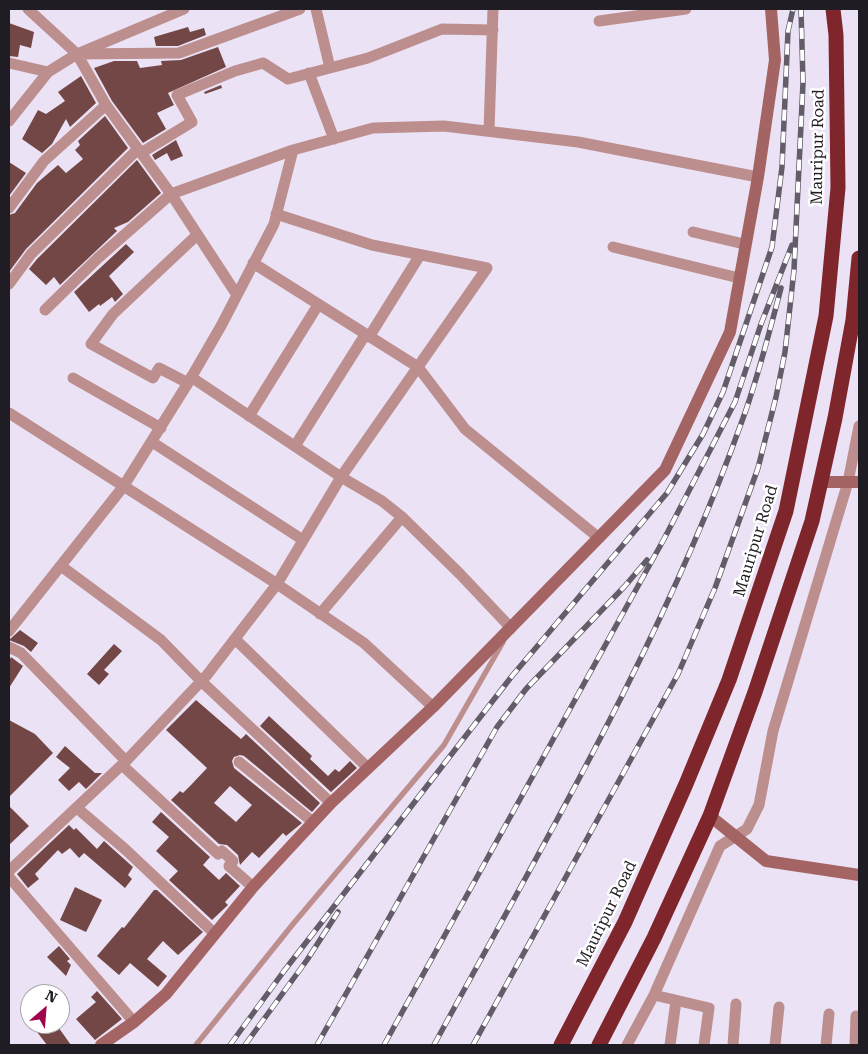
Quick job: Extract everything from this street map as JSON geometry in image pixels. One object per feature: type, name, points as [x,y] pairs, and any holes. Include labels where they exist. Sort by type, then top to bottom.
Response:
[{"type":"highway","name":"Mauripur Road","points":[[560,1045],[625,922],[686,784],[729,680],[786,511],[806,419],[828,296],[838,188],[836,35],[833,9]]},
{"type":"highway","points":[[599,1045],[654,938],[710,816],[812,521],[836,418],[853,320],[859,258]]},
{"type":"street","points":[[28,9],[77,54],[106,105],[171,194],[237,296]]},
{"type":"street","points":[[77,54],[179,53],[300,9]]},
{"type":"street","points":[[316,9],[330,68]]},
{"type":"street","points":[[489,131],[493,9]]},
{"type":"street","points":[[599,21],[686,9]]},
{"type":"street","points":[[101,1045],[134,1022],[166,994],[253,886],[331,803],[433,707],[665,470],[730,332],[744,244],[758,177],[775,60],[772,9]]},
{"type":"street","points":[[9,120],[48,72],[77,54],[180,10]]},
{"type":"street","points":[[9,284],[31,254],[140,151],[192,122],[177,95],[235,71],[263,63],[288,79],[368,58],[442,29],[493,30]]},
{"type":"street","points":[[9,63],[48,72]]},
{"type":"street","points":[[309,74],[334,139]]},
{"type":"street","points":[[9,208],[44,161],[106,105]]},
{"type":"street","points":[[45,310],[98,258],[171,194],[293,150],[373,128],[444,126],[578,142],[758,177]]},
{"type":"street","points":[[9,631],[123,487],[190,380],[237,296],[276,214],[293,150]]},
{"type":"street","points":[[9,871],[124,763],[201,681],[277,584],[341,477],[487,268],[372,245],[276,214]]},
{"type":"street","points":[[693,232],[744,244]]},
{"type":"street","points":[[197,234],[113,314],[92,344],[153,378],[159,368],[190,380],[249,416],[341,477],[382,501],[402,517],[460,574],[510,628]]},
{"type":"street","points":[[613,247],[739,278]]},
{"type":"street","points":[[295,446],[420,255]]},
{"type":"street","points":[[253,263],[418,367],[465,429],[600,538]]},
{"type":"street","points":[[249,416],[318,305]]},
{"type":"street","points":[[73,378],[160,428]]},
{"type":"street","points":[[9,413],[277,584],[364,643],[433,707]]},
{"type":"street","points":[[626,1045],[654,995],[720,846],[747,829],[759,805],[773,731],[854,482],[859,426]]},
{"type":"street","points":[[152,442],[303,540]]},
{"type":"street","points":[[821,482],[854,482]]},
{"type":"street","points":[[320,614],[402,517]]},
{"type":"street","points":[[61,566],[162,640],[201,681],[331,803]]},
{"type":"street","points":[[234,639],[368,768]]},
{"type":"street","points":[[9,647],[21,653],[124,763],[218,854],[222,851],[233,862],[229,866],[253,886]]},
{"type":"street","points":[[239,762],[313,822]]},
{"type":"street","points":[[77,808],[126,850],[214,933]]},
{"type":"street","points":[[710,816],[766,861],[859,875]]},
{"type":"street","points":[[9,878],[134,1022]]},
{"type":"street","points":[[654,995],[709,1008],[704,1045]]},
{"type":"street","points":[[670,1045],[676,1000]]},
{"type":"street","points":[[732,1045],[736,1004]]},
{"type":"street","points":[[775,1045],[779,1007]]},
{"type":"street","points":[[826,1045],[829,1014]]},
{"type":"street","points":[[854,1045],[856,1016]]},
{"type":"lane","points":[[196,1045],[294,924],[444,745],[510,628]]},
{"type":"building","points":[[9,23],[34,32],[31,48],[20,45],[18,57],[9,56]]},
{"type":"building","points":[[188,27],[190,32],[204,28],[206,35],[178,46],[156,46],[154,37]]},
{"type":"building","points":[[218,47],[226,67],[168,93],[174,105],[157,113],[166,129],[143,143],[112,101],[94,68],[114,61],[137,61],[140,68],[162,65],[161,61],[181,60]]},
{"type":"building","points":[[81,76],[96,103],[70,127],[66,119],[52,144],[42,153],[22,139],[38,110],[46,114],[65,101],[58,92]]},
{"type":"building","points":[[221,85],[222,88],[205,94],[204,92]]},
{"type":"building","points":[[105,116],[128,148],[26,249],[9,272],[9,215],[15,213],[37,183],[58,165],[66,173],[83,159],[75,150],[80,145],[78,141]]},
{"type":"building","points":[[176,140],[183,156],[171,161],[167,153],[155,160],[152,155]]},
{"type":"building","points":[[137,160],[161,193],[128,222],[114,228],[117,231],[60,285],[54,277],[46,285],[29,269]]},
{"type":"building","points":[[9,162],[26,173],[9,196]]},
{"type":"building","points":[[126,244],[134,252],[109,276],[123,294],[115,302],[112,297],[89,312],[74,292]]},
{"type":"building","points":[[20,630],[38,643],[31,652],[24,646],[9,640]]},
{"type":"building","points":[[114,644],[122,651],[104,670],[109,674],[99,685],[87,674]]},
{"type":"building","points":[[11,657],[23,666],[9,688],[9,661]]},
{"type":"building","points":[[196,700],[241,739],[246,734],[320,803],[312,812],[244,756],[234,757],[232,761],[234,768],[302,823],[286,836],[283,833],[259,858],[252,852],[240,865],[238,855],[227,845],[219,844],[171,800],[180,791],[183,793],[207,768],[166,730]],"holes":[[[230,786],[252,805],[236,822],[214,803]]]},
{"type":"building","points":[[269,716],[312,756],[310,759],[328,776],[335,769],[339,772],[350,761],[357,768],[331,792],[260,726]]},
{"type":"building","points":[[9,720],[35,734],[53,753],[9,797]]},
{"type":"building","points":[[65,746],[95,773],[102,773],[86,789],[79,782],[69,791],[58,780],[70,768],[56,757]]},
{"type":"building","points":[[9,806],[29,826],[9,845]]},
{"type":"building","points":[[161,812],[210,857],[203,865],[219,880],[226,873],[240,886],[225,902],[228,905],[212,920],[169,880],[178,871],[156,851],[169,837],[152,822]]},
{"type":"building","points":[[69,825],[74,830],[76,828],[97,849],[104,841],[133,867],[128,875],[132,879],[125,888],[84,853],[79,858],[70,848],[62,854],[58,850],[35,874],[39,879],[28,888],[17,874]]},
{"type":"building","points":[[75,887],[102,900],[86,932],[60,920]]},
{"type":"building","points":[[154,890],[157,890],[203,932],[178,955],[163,941],[147,959],[167,976],[158,987],[130,963],[119,975],[97,956],[122,927],[124,928]]},
{"type":"building","points":[[59,946],[70,959],[67,961],[71,965],[66,976],[47,957]]},
{"type":"building","points":[[97,991],[122,1019],[95,1040],[76,1019],[96,1002],[91,997]]},
{"type":"building","points":[[39,1034],[63,1034],[71,1045],[47,1045]]},
{"type":"railway","points":[[230,1045],[284,971],[512,676],[667,493],[703,434],[723,392],[772,247],[782,167],[788,31],[793,9]]},
{"type":"railway","points":[[473,1045],[678,674],[715,588],[758,468],[785,352],[794,270],[803,83],[801,9]]},
{"type":"railway","points":[[384,1045],[664,539],[735,402],[761,324],[792,245]]},
{"type":"railway","points":[[434,1045],[600,739],[676,582],[711,502],[748,405],[781,288]]},
{"type":"railway","points":[[317,1045],[497,727],[526,689],[625,586],[647,560]]},
{"type":"railway","points":[[245,1045],[307,960],[338,912]]}]
